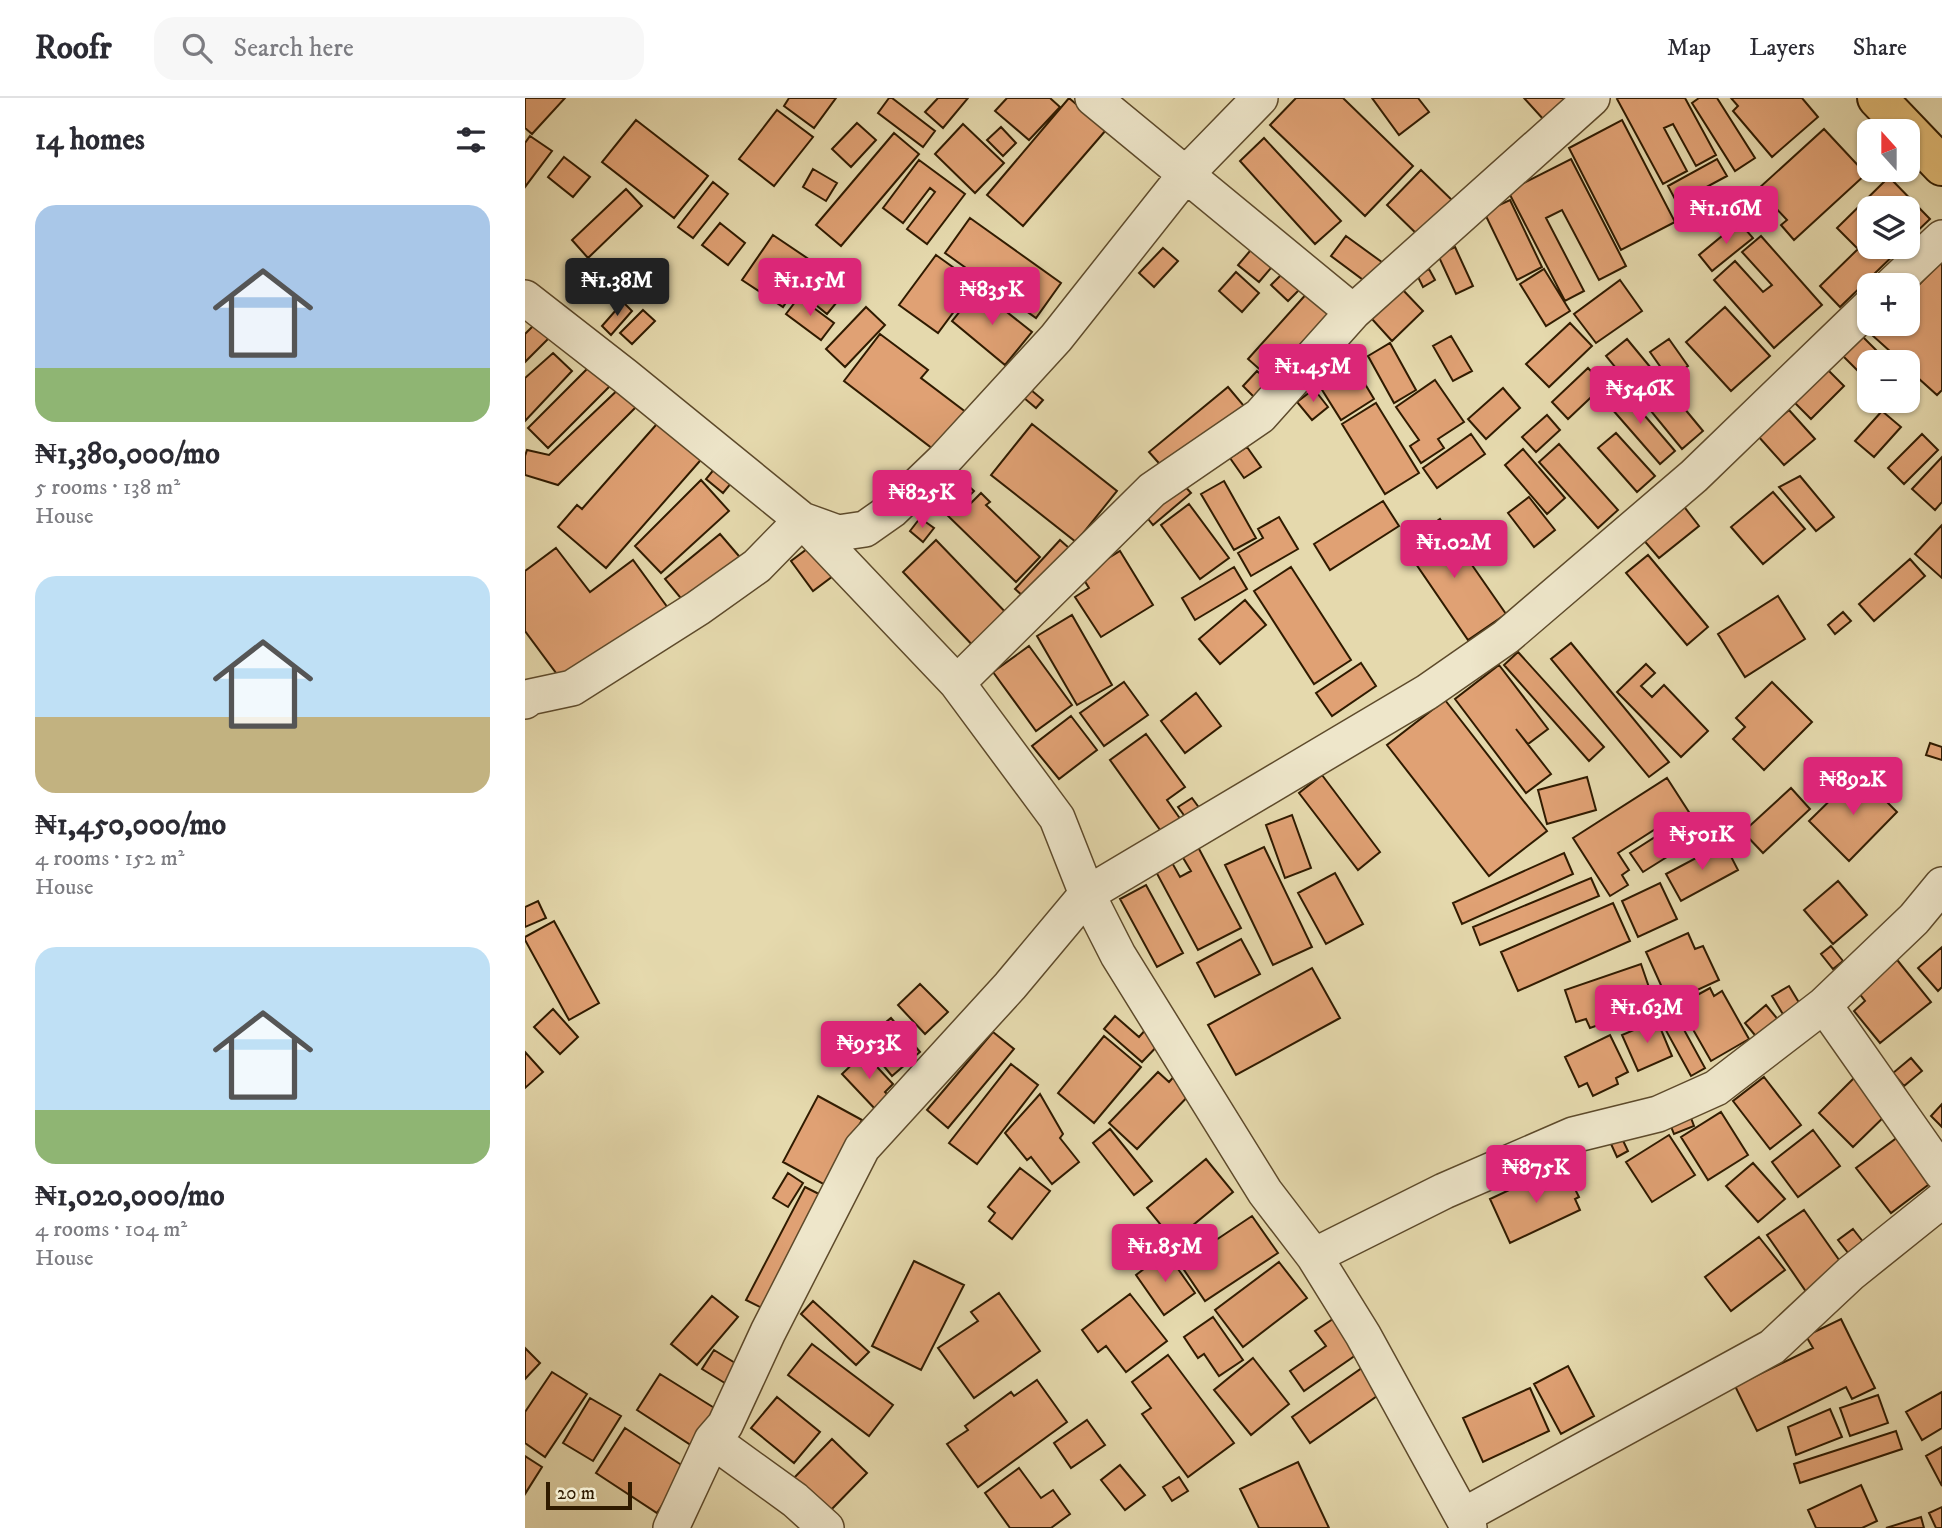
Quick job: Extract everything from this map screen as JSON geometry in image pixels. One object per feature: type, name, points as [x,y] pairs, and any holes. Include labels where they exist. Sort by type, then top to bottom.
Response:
[{"type":"main road","points":[[1877,98],[1940,161]]},
{"type":"street","points":[[1093,98],[1353,312]]},
{"type":"street","points":[[802,520],[838,533],[865,529],[892,510],[944,460],[1056,338],[1186,174],[1260,98]]},
{"type":"street","points":[[957,683],[1152,490],[1259,416],[1353,312],[1592,98]]},
{"type":"street","points":[[1905,273],[1942,238]]},
{"type":"street","points":[[525,298],[802,520],[957,683],[1057,818],[1087,894],[1118,955],[1265,1192],[1314,1256],[1363,1335],[1466,1522],[1772,1347],[1851,1273],[1942,1200]]},
{"type":"street","points":[[671,1528],[712,1440],[725,1425],[768,1332],[862,1148],[1010,986],[1087,894],[1427,692],[1506,637],[1694,476],[1857,319]]},
{"type":"street","points":[[527,696],[572,688],[698,608],[757,566],[802,520]]},
{"type":"street","points":[[1314,1256],[1444,1191],[1573,1135],[1658,1114],[1716,1088],[1824,1005],[1914,919],[1942,886]]},
{"type":"street","points":[[1824,1005],[1942,1173]]},
{"type":"street","points":[[712,1440],[795,1500],[826,1528]]},
{"type":"building","points":[[525,98],[565,98],[532,134],[525,128]]},
{"type":"building","points":[[789,98],[836,98],[814,128],[784,106]]},
{"type":"building","points":[[889,98],[935,131],[923,147],[878,113]]},
{"type":"building","points":[[938,98],[968,98],[943,128],[925,112]]},
{"type":"building","points":[[1007,98],[1050,98],[1060,107],[1029,140],[995,111]]},
{"type":"building","points":[[1069,98],[1106,130],[1023,226],[987,195]]},
{"type":"building","points":[[1296,98],[1343,98],[1413,166],[1365,216],[1270,125]]},
{"type":"building","points":[[1372,98],[1418,98],[1429,112],[1399,135]]},
{"type":"building","points":[[1524,98],[1568,98],[1544,120]]},
{"type":"building","points":[[1685,98],[1716,155],[1696,166],[1673,124],[1664,128],[1687,171],[1663,184],[1617,99]]},
{"type":"building","points":[[1699,98],[1717,98],[1755,158],[1735,171],[1692,103]]},
{"type":"building","points":[[1731,98],[1802,98],[1818,117],[1772,157],[1733,111],[1738,106]]},
{"type":"building","points":[[777,110],[813,137],[774,186],[739,159]]},
{"type":"building","points":[[636,120],[708,176],[674,218],[602,162]]},
{"type":"building","points":[[1622,120],[1675,222],[1621,250],[1569,148]]},
{"type":"building","points":[[857,123],[876,140],[851,167],[832,149]]},
{"type":"building","points":[[963,124],[1004,163],[975,193],[935,154]]},
{"type":"building","points":[[1001,127],[1016,143],[1003,156],[987,140]]},
{"type":"building","points":[[1824,129],[1857,164],[1857,182],[1794,240],[1781,225],[1787,220],[1758,189]]},
{"type":"building","points":[[894,133],[919,154],[841,246],[816,225]]},
{"type":"building","points":[[530,136],[552,151],[525,187],[525,143]]},
{"type":"building","points":[[1264,138],[1341,221],[1315,244],[1240,161]]},
{"type":"building","points":[[564,157],[590,177],[573,197],[548,177]]},
{"type":"building","points":[[1571,159],[1626,266],[1599,280],[1562,210],[1546,218],[1584,291],[1565,301],[1508,191]]},
{"type":"building","points":[[1717,159],[1727,176],[1677,203],[1668,186]]},
{"type":"building","points":[[919,160],[965,194],[927,244],[907,229],[935,192],[930,188],[903,223],[883,208]]},
{"type":"building","points":[[813,169],[837,183],[826,201],[803,187]]},
{"type":"building","points":[[1421,170],[1456,204],[1422,239],[1387,205]]},
{"type":"building","points":[[713,182],[728,194],[693,238],[678,227]]},
{"type":"building","points":[[1884,182],[1894,182],[1908,196],[1870,196]]},
{"type":"building","points":[[626,189],[642,206],[588,258],[572,240]]},
{"type":"building","points":[[1510,200],[1542,267],[1517,280],[1484,212]]},
{"type":"building","points":[[1857,208],[1857,248],[1837,228]]},
{"type":"building","points":[[1920,209],[1930,219],[1920,229]]},
{"type":"building","points":[[970,218],[1061,283],[1036,318],[945,253]]},
{"type":"building","points":[[1739,222],[1753,238],[1712,271],[1699,255]]},
{"type":"building","points":[[720,223],[745,243],[728,265],[702,245]]},
{"type":"building","points":[[773,235],[813,262],[783,307],[742,280]]},
{"type":"building","points":[[1346,236],[1390,268],[1374,288],[1331,256]]},
{"type":"building","points":[[1761,236],[1822,305],[1774,348],[1714,280],[1735,261],[1763,292],[1772,285],[1742,252]]},
{"type":"building","points":[[1256,244],[1277,261],[1259,282],[1238,265]]},
{"type":"building","points":[[1455,247],[1473,286],[1456,294],[1438,255]]},
{"type":"building","points":[[1163,248],[1178,261],[1154,287],[1139,273]]},
{"type":"building","points":[[1857,250],[1857,259],[1890,259],[1875,273],[1857,273],[1857,291],[1840,307],[1820,286]]},
{"type":"building","points":[[936,255],[975,283],[938,333],[899,305]]},
{"type":"building","points":[[1942,261],[1942,390],[1937,395],[1920,380],[1920,350],[1889,350],[1873,336],[1920,336],[1920,284]]},
{"type":"building","points":[[819,267],[847,290],[827,314],[799,291]]},
{"type":"building","points":[[1429,269],[1435,280],[1423,287],[1417,275]]},
{"type":"building","points":[[1544,269],[1570,311],[1546,326],[1520,284]]},
{"type":"building","points":[[1286,270],[1303,286],[1288,301],[1271,285]]},
{"type":"building","points":[[1236,272],[1259,293],[1242,312],[1219,291]]},
{"type":"building","points":[[1620,280],[1642,311],[1596,343],[1574,314]]},
{"type":"building","points":[[978,289],[1032,332],[1005,365],[952,321]]},
{"type":"building","points":[[1402,289],[1423,311],[1392,341],[1372,319]]},
{"type":"building","points":[[1309,291],[1334,313],[1274,382],[1248,359]]},
{"type":"building","points":[[799,297],[834,323],[821,340],[786,314]]},
{"type":"building","points":[[623,302],[632,311],[611,335],[602,326]]},
{"type":"building","points":[[866,307],[885,325],[845,367],[826,349]]},
{"type":"building","points":[[1725,307],[1770,356],[1731,391],[1686,342]]},
{"type":"building","points":[[643,310],[655,321],[632,344],[620,333]]},
{"type":"building","points":[[1570,323],[1592,346],[1549,387],[1526,364]]},
{"type":"building","points":[[535,324],[549,338],[525,362],[525,334]]},
{"type":"building","points":[[880,334],[928,370],[921,378],[967,413],[937,452],[844,381]]},
{"type":"building","points":[[1451,336],[1472,371],[1453,381],[1433,346]]},
{"type":"building","points":[[1860,336],[1876,350],[1857,350],[1857,370],[1842,355]]},
{"type":"building","points":[[1627,339],[1703,431],[1682,449],[1606,356]]},
{"type":"building","points":[[1669,339],[1688,366],[1669,379],[1650,352]]},
{"type":"building","points":[[1390,343],[1416,390],[1394,403],[1368,356]]},
{"type":"building","points":[[553,353],[572,371],[525,421],[525,378]]},
{"type":"building","points":[[596,360],[616,380],[548,448],[528,428]]},
{"type":"building","points":[[1353,364],[1374,399],[1341,420],[1319,385]]},
{"type":"building","points":[[1825,367],[1844,386],[1811,419],[1792,400]]},
{"type":"building","points":[[1588,368],[1604,385],[1568,419],[1552,402]]},
{"type":"building","points":[[1257,371],[1273,385],[1258,401],[1243,386]]},
{"type":"building","points":[[1435,380],[1464,422],[1438,439],[1444,448],[1421,463],[1410,446],[1419,440],[1396,407]]},
{"type":"building","points":[[624,384],[642,401],[558,485],[525,475],[527,450],[549,455]]},
{"type":"building","points":[[1228,387],[1244,406],[1165,470],[1149,452]]},
{"type":"building","points":[[1503,388],[1520,408],[1486,439],[1468,419]]},
{"type":"building","points":[[1621,388],[1675,451],[1660,464],[1605,401]]},
{"type":"building","points":[[1314,389],[1328,407],[1312,420],[1297,402]]},
{"type":"building","points":[[1031,390],[1043,400],[1036,408],[1024,398]]},
{"type":"building","points":[[1376,403],[1419,473],[1385,494],[1342,424]]},
{"type":"building","points":[[1789,410],[1815,439],[1784,465],[1758,436]]},
{"type":"building","points":[[1880,413],[1884,413],[1901,427],[1874,457],[1855,441]]},
{"type":"building","points":[[1547,415],[1560,430],[1536,452],[1522,437]]},
{"type":"building","points":[[663,417],[706,454],[606,568],[558,527],[577,505],[582,509]]},
{"type":"building","points":[[1032,424],[1117,491],[1076,542],[991,475]]},
{"type":"building","points":[[1616,433],[1655,476],[1637,492],[1598,448]]},
{"type":"building","points":[[1471,434],[1485,454],[1437,488],[1423,468]]},
{"type":"building","points":[[1922,434],[1938,450],[1904,484],[1888,468]]},
{"type":"building","points":[[1559,444],[1618,510],[1598,528],[1539,462]]},
{"type":"building","points":[[1247,447],[1261,467],[1244,478],[1230,458]]},
{"type":"building","points":[[1523,449],[1565,498],[1547,514],[1505,465]]},
{"type":"building","points":[[1942,457],[1942,502],[1935,510],[1912,489]]},
{"type":"building","points":[[720,462],[737,476],[723,493],[706,479]]},
{"type":"building","points":[[1800,476],[1834,517],[1816,531],[1779,487]]},
{"type":"building","points":[[701,480],[729,511],[661,573],[635,546]]},
{"type":"building","points":[[962,480],[974,491],[967,498],[956,486]]},
{"type":"building","points":[[1224,481],[1256,538],[1234,550],[1201,494]]},
{"type":"building","points":[[1182,483],[1191,493],[1153,525],[1145,515]]},
{"type":"building","points":[[1773,492],[1805,529],[1763,564],[1731,527]]},
{"type":"building","points":[[981,493],[990,502],[986,505],[1040,557],[1016,582],[944,512],[956,499],[966,508]]},
{"type":"building","points":[[1529,497],[1555,530],[1534,547],[1508,513]]},
{"type":"building","points":[[1383,501],[1399,526],[1330,570],[1314,544]]},
{"type":"building","points":[[1189,504],[1229,558],[1200,579],[1161,525]]},
{"type":"building","points":[[1682,504],[1699,526],[1659,558],[1641,537]]},
{"type":"building","points":[[1279,517],[1298,549],[1251,576],[1238,553],[1263,538],[1258,529]]},
{"type":"building","points":[[920,518],[934,528],[923,542],[910,531]]},
{"type":"building","points":[[1440,519],[1506,614],[1468,640],[1403,545]]},
{"type":"building","points":[[1942,525],[1942,578],[1915,554]]},
{"type":"building","points":[[720,534],[744,562],[689,608],[665,579]]},
{"type":"building","points":[[936,540],[1012,619],[978,651],[903,572]]},
{"type":"building","points":[[1060,540],[1078,556],[1033,605],[1015,589]]},
{"type":"building","points":[[815,543],[837,573],[813,591],[791,561]]},
{"type":"building","points":[[556,548],[590,592],[633,560],[668,608],[565,685],[525,631],[525,571]]},
{"type":"building","points":[[1120,551],[1153,605],[1101,637],[1075,597],[1089,588],[1081,575]]},
{"type":"building","points":[[1648,555],[1708,627],[1687,645],[1626,573]]},
{"type":"building","points":[[1910,559],[1925,576],[1874,621],[1859,604]]},
{"type":"building","points":[[1234,567],[1247,589],[1195,620],[1182,598]]},
{"type":"building","points":[[1291,567],[1351,660],[1314,684],[1254,591]]},
{"type":"building","points":[[1778,596],[1805,639],[1745,677],[1718,634]]},
{"type":"building","points":[[1245,600],[1266,625],[1220,664],[1199,639]]},
{"type":"building","points":[[1843,612],[1851,621],[1835,634],[1828,625]]},
{"type":"building","points":[[1072,615],[1112,685],[1077,705],[1037,636]]},
{"type":"building","points":[[1571,643],[1669,762],[1649,777],[1551,659]]},
{"type":"building","points":[[1029,646],[1072,705],[1036,731],[993,672]]},
{"type":"building","points":[[1518,652],[1604,747],[1589,761],[1504,665]]},
{"type":"building","points":[[1361,663],[1376,686],[1332,716],[1316,693]]},
{"type":"building","points":[[1646,664],[1655,673],[1641,686],[1652,697],[1664,685],[1708,731],[1681,757],[1617,692]]},
{"type":"building","points":[[1499,665],[1548,729],[1528,744],[1516,729],[1551,774],[1526,793],[1455,699]]},
{"type":"building","points":[[1124,682],[1148,715],[1104,746],[1080,713]]},
{"type":"building","points":[[1772,682],[1812,722],[1764,770],[1733,739],[1745,727],[1736,718]]},
{"type":"building","points":[[1196,693],[1221,726],[1185,753],[1161,721]]},
{"type":"building","points":[[1445,700],[1547,831],[1489,876],[1387,745]]},
{"type":"building","points":[[1071,716],[1097,750],[1059,779],[1032,746]]},
{"type":"building","points":[[1146,734],[1185,787],[1167,800],[1181,820],[1163,834],[1110,760]]},
{"type":"building","points":[[1930,743],[1942,747],[1942,760],[1926,755]]},
{"type":"building","points":[[1858,773],[1897,812],[1849,861],[1809,821]]},
{"type":"building","points":[[1322,775],[1380,852],[1358,870],[1299,793]]},
{"type":"building","points":[[1587,777],[1596,810],[1547,824],[1538,790]]},
{"type":"building","points":[[1667,778],[1694,820],[1685,825],[1679,814],[1618,853],[1629,870],[1622,875],[1628,885],[1610,896],[1573,838]]},
{"type":"building","points":[[1791,788],[1810,809],[1763,853],[1743,832]]},
{"type":"building","points":[[1192,798],[1200,809],[1186,818],[1178,807]]},
{"type":"building","points":[[1292,815],[1311,868],[1285,878],[1266,825]]},
{"type":"building","points":[[1677,823],[1683,833],[1695,825],[1702,835],[1643,872],[1630,853]]},
{"type":"building","points":[[1724,843],[1738,870],[1681,901],[1666,874]]},
{"type":"building","points":[[1198,847],[1241,928],[1198,950],[1154,868],[1170,859],[1180,877],[1191,871],[1182,856]]},
{"type":"building","points":[[1264,847],[1312,947],[1273,965],[1225,865]]},
{"type":"building","points":[[1564,853],[1573,874],[1462,924],[1453,903]]},
{"type":"building","points":[[1335,873],[1363,924],[1326,944],[1298,893]]},
{"type":"building","points":[[1591,878],[1599,896],[1480,945],[1473,927]]},
{"type":"building","points":[[1838,881],[1867,915],[1833,944],[1804,910]]},
{"type":"building","points":[[1660,883],[1677,919],[1638,937],[1622,901]]},
{"type":"building","points":[[1146,885],[1183,953],[1157,967],[1120,899]]},
{"type":"building","points":[[538,901],[546,918],[525,927],[525,907]]},
{"type":"building","points":[[1613,903],[1630,941],[1518,991],[1501,952]]},
{"type":"building","points":[[554,921],[599,1003],[569,1020],[525,940],[525,937]]},
{"type":"building","points":[[1688,933],[1695,949],[1703,946],[1719,980],[1669,1003],[1646,952]]},
{"type":"building","points":[[1241,939],[1260,974],[1215,997],[1197,963]]},
{"type":"building","points":[[1831,946],[1843,961],[1833,969],[1821,954]]},
{"type":"building","points":[[1942,947],[1942,987],[1938,991],[1918,968]]},
{"type":"building","points":[[1894,956],[1931,1002],[1880,1043],[1854,1011],[1865,1001],[1855,988]]},
{"type":"building","points":[[1641,964],[1655,1005],[1590,1028],[1586,1019],[1576,1022],[1565,990]]},
{"type":"building","points":[[1312,968],[1340,1018],[1236,1075],[1208,1025]]},
{"type":"building","points":[[920,984],[948,1012],[925,1034],[898,1005]]},
{"type":"building","points":[[1789,986],[1801,1006],[1784,1016],[1772,996]]},
{"type":"building","points":[[1710,988],[1714,996],[1722,991],[1749,1039],[1711,1061],[1679,1005]]},
{"type":"building","points":[[1766,1005],[1780,1022],[1759,1040],[1745,1023]]},
{"type":"building","points":[[553,1009],[578,1037],[560,1054],[534,1027]]},
{"type":"building","points":[[1115,1016],[1139,1037],[1148,1027],[1163,1040],[1142,1062],[1104,1029]]},
{"type":"building","points":[[1677,1017],[1705,1068],[1691,1076],[1663,1025]]},
{"type":"building","points":[[891,1018],[920,1052],[892,1076],[863,1041]]},
{"type":"building","points":[[1657,1020],[1672,1056],[1638,1071],[1622,1035]]},
{"type":"building","points":[[993,1032],[1014,1049],[948,1128],[927,1110]]},
{"type":"building","points":[[1610,1035],[1628,1072],[1616,1078],[1618,1084],[1593,1096],[1587,1083],[1579,1087],[1565,1057]]},
{"type":"building","points":[[1104,1036],[1141,1067],[1094,1123],[1058,1093]]},
{"type":"building","points":[[525,1052],[543,1072],[525,1088]]},
{"type":"building","points":[[864,1053],[893,1084],[885,1092],[891,1098],[877,1111],[842,1074]]},
{"type":"building","points":[[1911,1058],[1922,1071],[1904,1086],[1893,1073]]},
{"type":"building","points":[[1011,1064],[1038,1085],[977,1164],[949,1143]]},
{"type":"building","points":[[1179,1071],[1197,1087],[1137,1149],[1109,1123],[1158,1072],[1169,1082]]},
{"type":"building","points":[[1856,1076],[1890,1111],[1853,1147],[1819,1113]]},
{"type":"building","points":[[1764,1077],[1801,1125],[1770,1149],[1733,1101]]},
{"type":"building","points":[[1040,1094],[1063,1134],[1060,1138],[1079,1162],[1052,1184],[1031,1157],[1027,1160],[1005,1133]]},
{"type":"building","points":[[818,1096],[862,1120],[827,1186],[783,1162]]},
{"type":"building","points":[[1942,1104],[1942,1127],[1931,1116]]},
{"type":"building","points":[[1688,1110],[1694,1126],[1674,1134],[1668,1119]]},
{"type":"building","points":[[1721,1112],[1748,1155],[1708,1180],[1681,1137]]},
{"type":"building","points":[[1617,1128],[1628,1151],[1617,1157],[1606,1133]]},
{"type":"building","points":[[1110,1129],[1152,1181],[1134,1195],[1093,1143]]},
{"type":"building","points":[[1813,1130],[1840,1166],[1798,1197],[1772,1162]]},
{"type":"building","points":[[1669,1135],[1695,1175],[1652,1202],[1626,1162]]},
{"type":"building","points":[[1898,1137],[1932,1182],[1891,1213],[1856,1168]]},
{"type":"building","points":[[1206,1159],[1233,1192],[1158,1254],[1145,1238],[1161,1225],[1147,1208]]},
{"type":"building","points":[[1753,1163],[1785,1199],[1758,1222],[1726,1186]]},
{"type":"building","points":[[1020,1168],[1050,1191],[1012,1239],[989,1221],[995,1213],[988,1207]]},
{"type":"building","points":[[1554,1169],[1558,1177],[1567,1173],[1579,1197],[1575,1199],[1580,1210],[1510,1243],[1490,1199]]},
{"type":"building","points":[[788,1173],[803,1183],[788,1207],[773,1198]]},
{"type":"building","points":[[805,1187],[825,1197],[766,1310],[746,1300]]},
{"type":"building","points":[[1804,1210],[1844,1267],[1807,1293],[1767,1235]]},
{"type":"building","points":[[1252,1216],[1278,1253],[1205,1301],[1180,1264]]},
{"type":"building","points":[[1853,1229],[1864,1243],[1849,1254],[1838,1240]]},
{"type":"building","points":[[1759,1237],[1785,1270],[1731,1311],[1705,1277]]},
{"type":"building","points":[[1166,1252],[1195,1293],[1164,1315],[1136,1275]]},
{"type":"building","points":[[914,1261],[964,1285],[921,1370],[872,1346]]},
{"type":"building","points":[[1279,1262],[1307,1298],[1243,1347],[1215,1310]]},
{"type":"building","points":[[999,1293],[1040,1351],[974,1398],[938,1348],[978,1321],[971,1312]]},
{"type":"building","points":[[1130,1294],[1167,1341],[1126,1372],[1106,1346],[1098,1352],[1082,1330]]},
{"type":"building","points":[[712,1296],[738,1317],[697,1365],[671,1344]]},
{"type":"building","points":[[813,1301],[869,1352],[856,1365],[801,1314]]},
{"type":"building","points":[[1342,1313],[1366,1348],[1304,1391],[1290,1371],[1326,1346],[1315,1331]]},
{"type":"building","points":[[1213,1317],[1243,1360],[1219,1376],[1204,1354],[1198,1358],[1184,1337]]},
{"type":"building","points":[[1841,1319],[1875,1388],[1852,1399],[1846,1387],[1757,1431],[1735,1386],[1813,1348],[1806,1336]]},
{"type":"building","points":[[812,1344],[893,1405],[869,1436],[788,1375]]},
{"type":"building","points":[[525,1348],[540,1363],[525,1379]]},
{"type":"building","points":[[714,1350],[740,1366],[728,1385],[702,1369]]},
{"type":"building","points":[[1168,1355],[1234,1443],[1188,1477],[1142,1414],[1151,1408],[1132,1382]]},
{"type":"building","points":[[1253,1358],[1289,1404],[1251,1435],[1214,1390]]},
{"type":"building","points":[[1369,1363],[1387,1389],[1310,1443],[1292,1417]]},
{"type":"building","points":[[1568,1366],[1594,1416],[1561,1434],[1534,1384]]},
{"type":"building","points":[[552,1372],[587,1394],[545,1457],[525,1443],[525,1412]]},
{"type":"building","points":[[660,1374],[724,1414],[700,1451],[637,1410]]},
{"type":"building","points":[[1037,1380],[1067,1422],[978,1487],[947,1444],[968,1430],[965,1426],[1011,1392],[1014,1396]]},
{"type":"building","points":[[1530,1388],[1549,1431],[1483,1462],[1463,1418]]},
{"type":"building","points":[[1942,1392],[1942,1428],[1922,1440],[1906,1412]]},
{"type":"building","points":[[1878,1395],[1888,1423],[1850,1436],[1840,1408]]},
{"type":"building","points":[[777,1397],[820,1432],[794,1463],[751,1428]]},
{"type":"building","points":[[590,1398],[621,1416],[593,1461],[563,1443]]},
{"type":"building","points":[[1830,1409],[1842,1437],[1796,1455],[1788,1427]]},
{"type":"building","points":[[1087,1420],[1105,1445],[1071,1468],[1054,1443]]},
{"type":"building","points":[[625,1428],[686,1468],[657,1513],[596,1473]]},
{"type":"building","points":[[1896,1431],[1902,1449],[1800,1483],[1794,1464]]},
{"type":"building","points":[[832,1439],[867,1473],[826,1515],[791,1481]]},
{"type":"building","points":[[1942,1447],[1942,1486],[1926,1456]]},
{"type":"building","points":[[525,1456],[542,1467],[525,1494]]},
{"type":"building","points":[[1298,1462],[1329,1528],[1259,1528],[1240,1489]]},
{"type":"building","points":[[1120,1465],[1145,1495],[1125,1510],[1101,1480]]},
{"type":"building","points":[[1019,1468],[1041,1498],[1053,1490],[1070,1514],[1051,1528],[1010,1528],[985,1493]]},
{"type":"building","points":[[1179,1477],[1188,1491],[1172,1501],[1163,1487]]},
{"type":"building","points":[[1861,1485],[1877,1521],[1862,1528],[1816,1528],[1808,1510]]},
{"type":"building","points":[[1942,1507],[1942,1528],[1936,1528],[1929,1513]]},
{"type":"building","points":[[1921,1517],[1924,1528],[1886,1528]]}]
